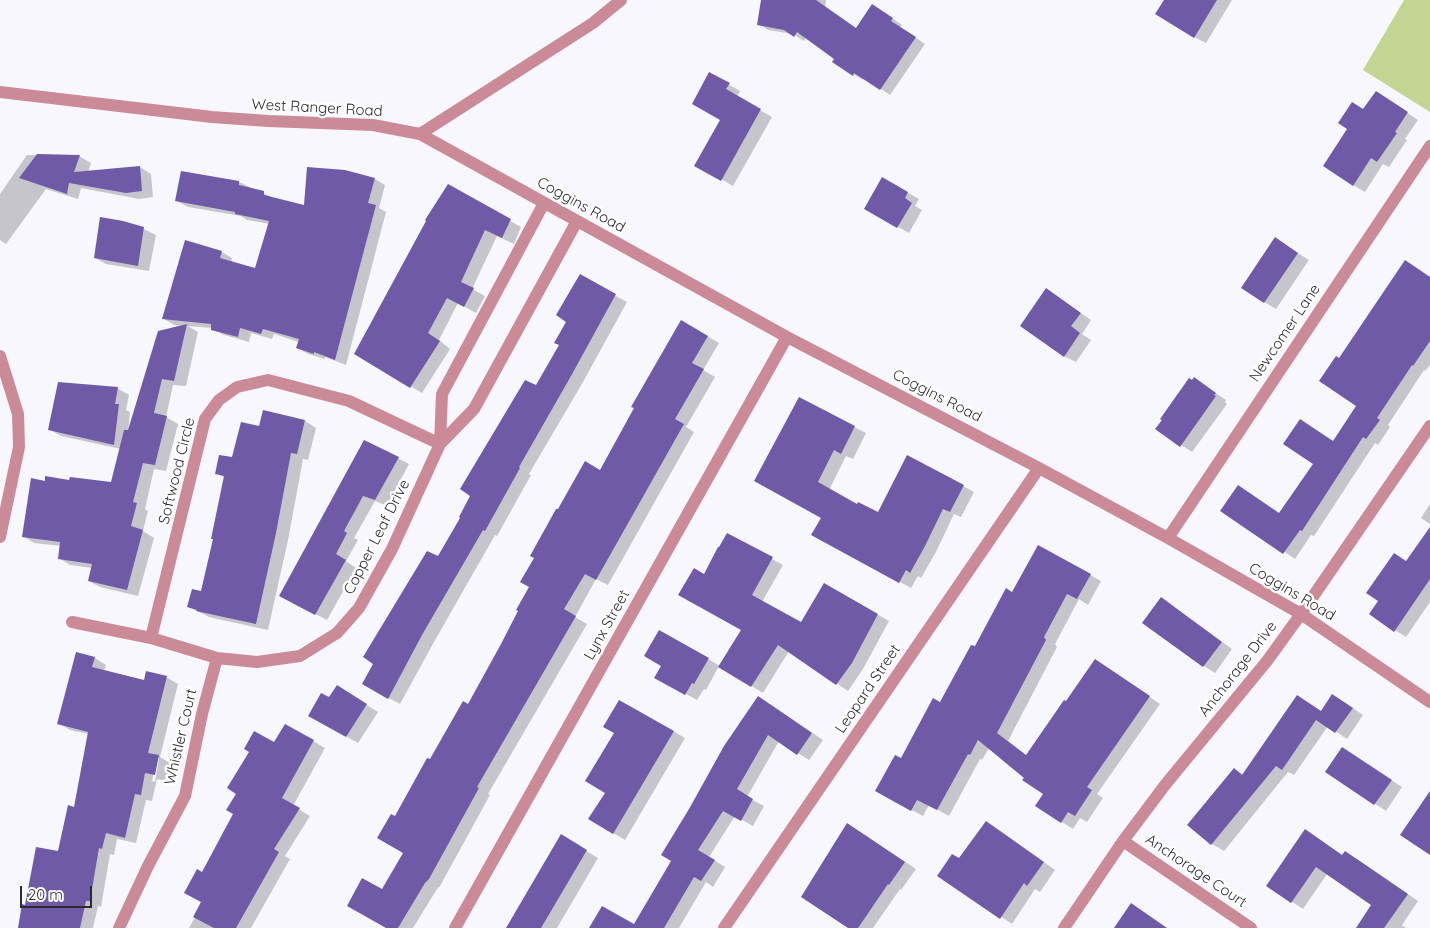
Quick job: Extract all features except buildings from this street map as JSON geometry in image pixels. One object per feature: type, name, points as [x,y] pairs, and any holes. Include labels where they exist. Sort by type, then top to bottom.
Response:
[{"type":"street","points":[[420,134],[593,22],[621,0]]},
{"type":"street","name":"West Ranger Road","points":[[0,92],[212,118],[373,124],[420,134]]},
{"type":"street","name":"Coggins Road","points":[[420,134],[787,337],[1039,468],[1168,538],[1301,614],[1430,702]]},
{"type":"street","name":"Newcomer Lane","points":[[1168,538],[1430,146]]},
{"type":"street","name":"Copper Leaf Drive","points":[[440,444],[442,394],[544,203]]},
{"type":"street","name":"Copper Leaf Drive","points":[[72,622],[151,638],[217,658],[257,662],[300,656],[337,633],[359,608],[392,549],[440,444],[474,409],[577,221]]},
{"type":"street","name":"Lynx Street","points":[[455,928],[787,337]]},
{"type":"street","points":[[0,356],[18,414],[18,447],[6,478],[0,537]]},
{"type":"street","name":"Softwood Circle","points":[[151,638],[205,419],[219,400],[237,387],[268,380],[340,399],[402,425],[440,444]]},
{"type":"street","name":"Anchorage Drive","points":[[1064,928],[1123,841],[1165,785],[1267,661],[1430,426]]},
{"type":"street","name":"Leopard Street","points":[[724,928],[1039,468]]},
{"type":"street","name":"Whistler Court","points":[[119,928],[148,866],[185,796],[202,714],[217,658]]},
{"type":"street","name":"Anchorage Court","points":[[1123,841],[1251,928]]},
{"type":"green space","points":[[1404,0],[1430,0],[1430,112],[1363,70]]}]
